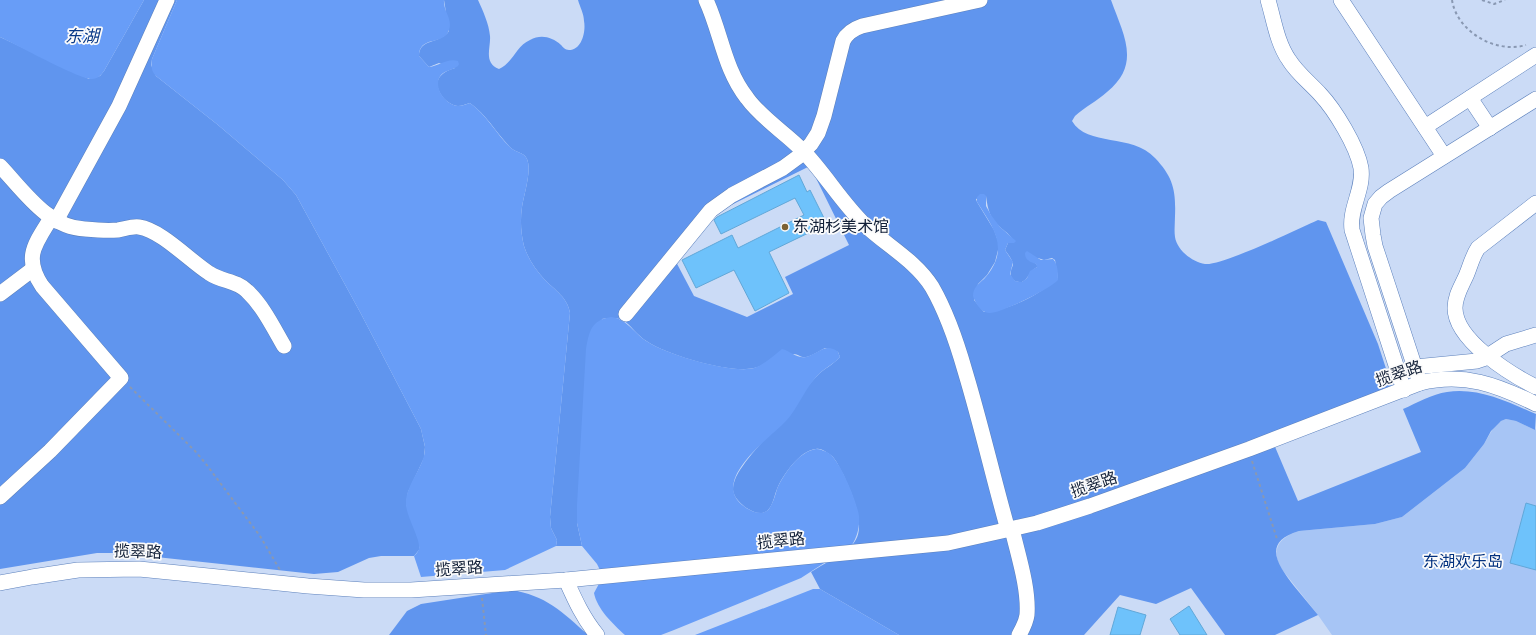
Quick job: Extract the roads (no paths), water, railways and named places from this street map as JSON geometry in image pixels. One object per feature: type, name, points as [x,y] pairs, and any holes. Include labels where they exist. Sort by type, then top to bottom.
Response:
[{"type":"street","points":[[0,497],[50,451],[121,378],[42,286],[35,276],[32,260],[35,244],[53,219],[119,106],[167,0]]},
{"type":"street","points":[[706,0],[714,18],[721,47],[731,72],[741,90],[754,107],[804,152],[865,226],[919,270],[932,287],[955,337],[975,404],[996,490],[1010,529],[1022,575],[1027,608],[1025,624],[1019,635]]},
{"type":"street","points":[[626,314],[711,210],[732,195],[783,168],[804,152],[811,144],[818,132],[824,116],[843,41],[850,32],[862,26],[980,0]]},
{"type":"street","points":[[1268,0],[1280,42],[1286,56],[1294,67],[1335,112],[1357,155],[1361,177],[1360,192],[1351,215],[1352,230],[1404,390]]},
{"type":"street","points":[[1342,0],[1444,156]]},
{"type":"street","points":[[1425,127],[1470,98],[1533,49]]},
{"type":"street","points":[[1470,98],[1490,128]]},
{"type":"street","points":[[1420,383],[1375,246],[1371,218],[1375,204],[1381,197],[1444,156],[1536,100]]},
{"type":"street","points":[[0,166],[53,219],[71,227],[83,229],[118,230],[139,227],[154,233],[210,274],[218,278],[237,283],[244,287],[265,314],[284,346]]},
{"type":"street","points":[[1536,203],[1478,248],[1456,297],[1455,312],[1461,328],[1471,341],[1488,356],[1536,387]]},
{"type":"street","points":[[0,294],[33,269]]},
{"type":"street","points":[[1415,367],[1476,361],[1488,356],[1506,344],[1536,335]]},
{"type":"street","name":"揽翠路","points":[[0,583],[32,576],[78,570],[139,569],[364,590],[411,590],[583,579],[948,543],[1010,529],[1090,506],[1248,449],[1420,383],[1447,379],[1468,380],[1499,387],[1536,404]]},
{"type":"street","points":[[566,580],[578,609],[597,635]]},
{"type":"water","name":"东湖","points":[[0,0],[144,0],[104,71],[98,78],[92,79],[75,74],[0,37]]},
{"type":"water","points":[[177,0],[444,0],[450,22],[449,30],[442,38],[423,45],[419,56],[429,67],[447,61],[458,61],[458,66],[441,75],[438,84],[441,94],[453,105],[460,106],[470,103],[481,113],[511,148],[526,157],[529,170],[521,217],[524,246],[535,268],[564,299],[569,308],[570,313],[550,517],[551,528],[557,540],[556,546],[505,570],[421,577],[414,556],[419,550],[419,545],[406,505],[409,490],[424,454],[425,447],[421,429],[360,312],[296,195],[283,180],[153,72],[152,59]]},
{"type":"water","points":[[980,194],[984,194],[986,196],[986,206],[1000,227],[1016,241],[1014,243],[1008,243],[1005,250],[1013,262],[1010,274],[1015,281],[1022,282],[1027,278],[1030,271],[1037,267],[1036,264],[1027,259],[1025,253],[1027,251],[1041,260],[1053,259],[1056,263],[1058,272],[1058,280],[1046,289],[1014,305],[990,313],[984,312],[977,305],[973,296],[976,286],[992,269],[998,249],[994,231],[977,202],[977,197]]},
{"type":"water","points":[[611,317],[622,321],[643,339],[657,347],[685,358],[716,366],[744,369],[758,367],[782,349],[797,356],[803,357],[810,356],[826,348],[834,349],[838,352],[840,357],[817,376],[786,421],[758,447],[739,470],[734,481],[734,493],[740,503],[746,508],[758,513],[766,512],[772,504],[783,477],[792,464],[810,451],[819,449],[825,451],[830,454],[839,466],[848,483],[858,510],[859,528],[852,545],[801,578],[661,635],[625,635],[620,631],[598,605],[594,593],[601,580],[601,572],[597,564],[582,546],[577,523],[586,349],[588,337],[595,324]]},
{"type":"water","points":[[813,589],[820,589],[899,635],[695,635]]},
{"type":"place","name":"东湖杉美术馆","points":[[785,227]]},
{"type":"park label","name":"东湖欢乐岛","points":[[1463,562]]}]
